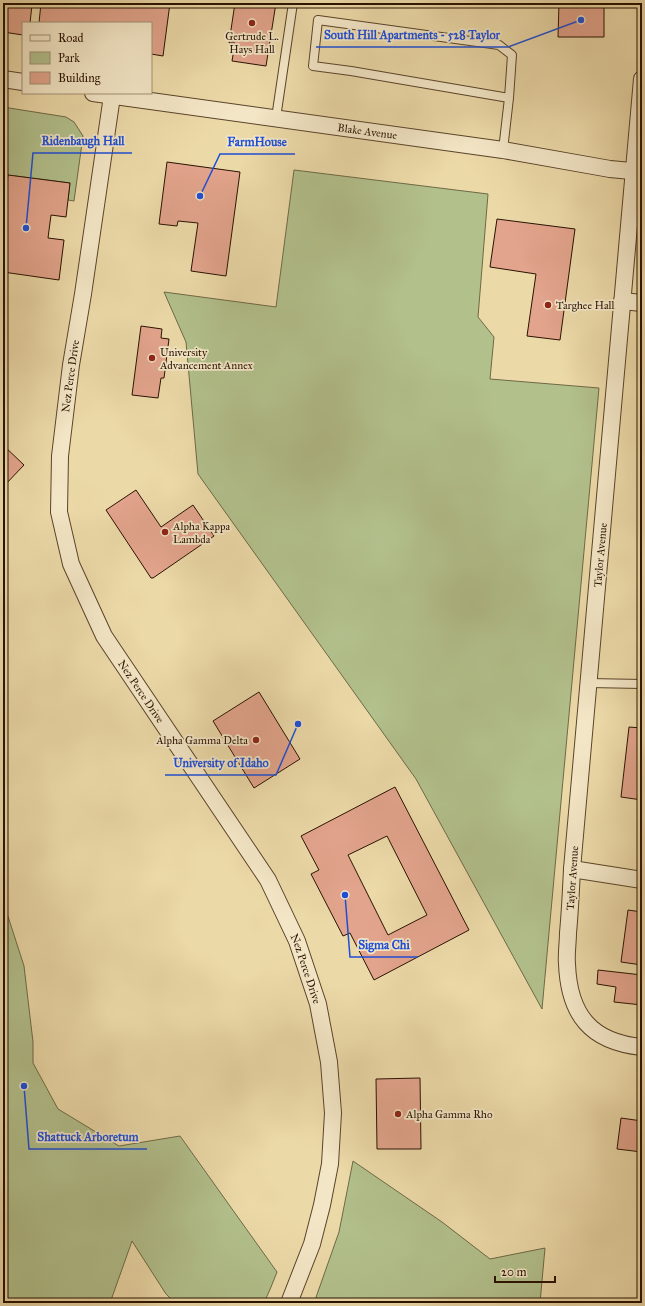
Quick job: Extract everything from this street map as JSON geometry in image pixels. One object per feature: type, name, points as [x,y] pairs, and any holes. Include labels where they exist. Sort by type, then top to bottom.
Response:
[{"type":"street","points":[[3,79],[22,82]]},
{"type":"street","name":"Taylor Avenue","points":[[642,79],[638,172],[622,301],[572,869],[567,964],[570,991],[579,1014],[588,1026],[603,1037],[620,1043],[642,1046]]},
{"type":"street","name":"Blake Avenue","points":[[99,94],[503,150],[610,169],[638,172]]},
{"type":"street","name":"Nez Perce Drive","points":[[112,96],[83,294],[70,365],[60,456],[59,512],[71,564],[104,636],[268,880],[297,941],[318,1004],[329,1062],[333,1112],[330,1164],[322,1206],[312,1244],[289,1303]]},
{"type":"street","points":[[622,301],[642,303]]},
{"type":"street","points":[[572,869],[642,880]]},
{"type":"lane","points":[[276,118],[293,3]]},
{"type":"lane","points":[[503,150],[509,98],[512,55],[499,45],[318,20],[313,66],[509,98]]},
{"type":"lane","points":[[589,683],[642,684]]},
{"type":"green space","points":[[3,107],[66,117],[74,122],[83,136],[74,201],[68,200],[70,183],[8,175],[3,206]]},
{"type":"green space","points":[[294,170],[488,194],[478,317],[494,337],[490,379],[599,388],[542,1009],[416,779],[198,474],[186,342],[164,292],[276,307]]},
{"type":"green space","points":[[3,901],[24,966],[33,1042],[33,1063],[58,1109],[119,1146],[180,1136],[277,1272],[264,1303],[175,1303],[166,1294],[132,1241],[110,1303],[3,1303]]},
{"type":"green space","points":[[353,1161],[442,1222],[490,1259],[545,1248],[540,1303],[314,1303],[339,1232]]},
{"type":"building","points":[[3,3],[29,3],[28,5],[32,5],[30,22],[22,22],[22,35],[3,32]]},
{"type":"building","points":[[41,3],[170,3],[163,56],[152,54],[152,22],[39,22]]},
{"type":"building","name":"Gertrude L. Hays Hall","points":[[235,3],[276,3],[266,66],[232,61],[235,43],[229,43]]},
{"type":"building","points":[[559,3],[604,3],[604,37],[558,37]]},
{"type":"building","points":[[167,162],[240,172],[226,276],[191,271],[198,223],[178,221],[177,226],[159,224]]},
{"type":"building","points":[[8,175],[70,183],[66,217],[51,215],[48,238],[64,240],[59,280],[3,272],[3,214]]},
{"type":"building","name":"Targhee Hall","points":[[497,219],[575,229],[560,340],[527,336],[536,274],[490,267]]},
{"type":"building","name":"University Advancement Annex","points":[[141,326],[162,329],[161,338],[169,339],[164,378],[161,378],[158,398],[132,395]]},
{"type":"building","points":[[3,445],[24,465],[3,487]]},
{"type":"building","name":"Alpha Kappa Lambda","points":[[136,490],[161,527],[193,505],[214,536],[151,578],[106,510]]},
{"type":"building","name":"Alpha Gamma Delta","points":[[259,692],[300,759],[254,788],[213,721]]},
{"type":"building","points":[[629,727],[642,728],[642,800],[621,797]]},
{"type":"building","points":[[395,787],[469,930],[374,980],[350,933],[343,936],[311,874],[319,870],[301,836]],"holes":[[[387,836],[427,915],[388,935],[348,855]]]},
{"type":"building","points":[[642,827],[642,851],[640,851]]},
{"type":"building","points":[[628,910],[642,912],[642,965],[621,962]]},
{"type":"building","points":[[598,970],[642,975],[642,1005],[614,1002],[616,987],[597,984]]},
{"type":"building","name":"Alpha Gamma Rho","points":[[420,1078],[421,1149],[377,1149],[376,1079]]},
{"type":"building","points":[[621,1118],[642,1121],[642,1152],[617,1149]]},
{"type":"place","name":"South Hill Apartments - 528 Taylor","points":[[581,20]]},
{"type":"place","name":"Gertrude L. Hays Hall","points":[[252,23]]},
{"type":"place","name":"FarmHouse","points":[[200,196]]},
{"type":"place","name":"Ridenbaugh Hall","points":[[26,228]]},
{"type":"place","name":"Targhee Hall","points":[[548,305]]},
{"type":"place","name":"University Advancement Annex","points":[[152,358]]},
{"type":"place","name":"Alpha Kappa Lambda","points":[[165,532]]},
{"type":"place","name":"University of Idaho","points":[[298,724]]},
{"type":"place","name":"Alpha Gamma Delta","points":[[256,740]]},
{"type":"place","name":"Sigma Chi","points":[[345,895]]},
{"type":"place","name":"Shattuck Arboretum","points":[[24,1086]]},
{"type":"place","name":"Alpha Gamma Rho","points":[[398,1114]]}]
